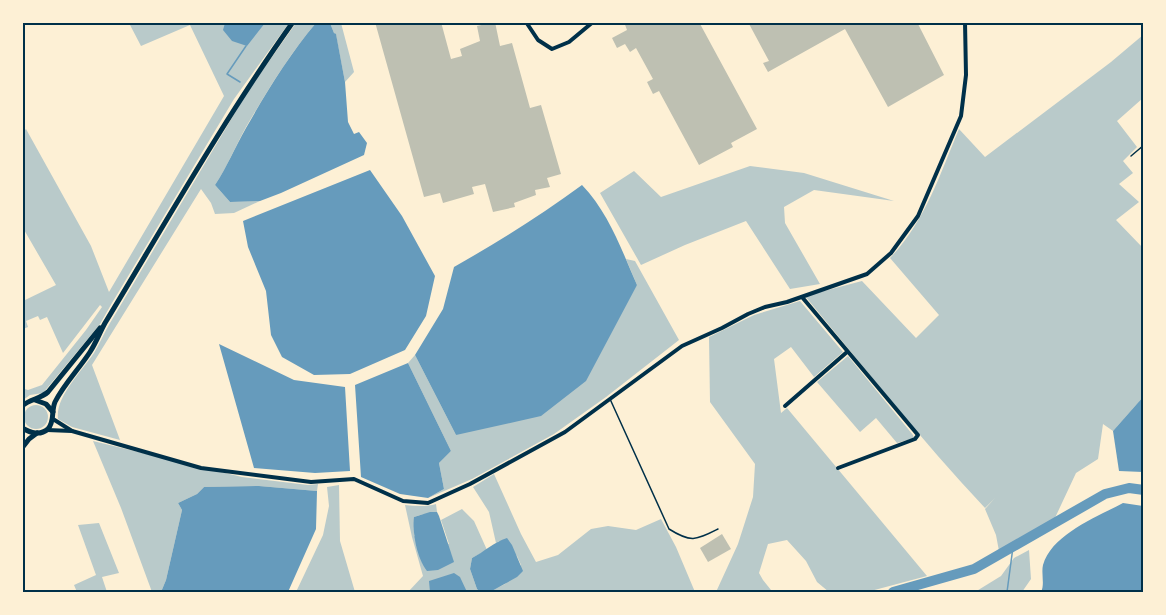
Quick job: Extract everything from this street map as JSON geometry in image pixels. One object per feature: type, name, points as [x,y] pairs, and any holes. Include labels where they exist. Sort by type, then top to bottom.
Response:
[{"type":"main road","points":[[22,448],[28,439],[46,430],[51,424],[57,399],[89,352],[224,125],[293,22]]},
{"type":"main road","points":[[22,406],[48,392],[105,323]]},
{"type":"main road","points":[[34,400],[46,404],[53,415]]},
{"type":"main road","points":[[22,428],[37,433]]},
{"type":"street","points":[[526,22],[538,40],[552,49],[569,42],[593,22]]},
{"type":"street","points":[[46,430],[72,431],[201,468],[311,483],[354,479],[403,501],[428,503],[470,484],[565,432],[682,346],[765,307],[787,302],[867,274],[891,253],[918,216],[961,116],[966,75],[965,22]]},
{"type":"street","points":[[801,297],[918,435],[915,440],[838,468]]},
{"type":"street","points":[[785,406],[848,352]]},
{"type":"street","points":[[53,415],[72,431]]},
{"type":"lane","points":[[1131,156],[1143,145]]},
{"type":"lane","points":[[610,399],[669,529],[681,537],[698,539],[718,529]]},
{"type":"shaded area","points":[[129,23],[289,23],[234,99],[100,324],[43,393],[30,395],[23,400],[22,388],[28,390],[42,385],[102,307],[100,305],[63,353],[47,317],[40,320],[38,316],[26,321],[28,327],[23,329],[23,301],[56,285],[23,228],[23,132],[26,129],[91,246],[109,292],[224,96],[190,25],[141,46]]},
{"type":"shaded area","points":[[296,23],[316,23],[270,87],[215,185],[230,202],[260,201],[234,213],[215,214],[211,203],[201,189],[92,365],[120,440],[72,427],[58,419],[61,402],[70,384],[94,353],[248,91]]},
{"type":"shaded area","points":[[330,23],[341,23],[354,72],[345,82],[336,35]]},
{"type":"shaded area","points":[[1143,35],[1143,98],[1117,121],[1137,147],[1123,161],[1133,173],[1119,184],[1139,202],[1116,220],[1143,248],[1143,397],[1113,431],[1103,424],[1098,459],[1076,473],[1054,520],[999,551],[996,535],[985,509],[995,498],[985,508],[915,430],[805,296],[862,281],[916,338],[939,315],[890,258],[913,229],[922,213],[959,129],[985,157],[1111,62]]},
{"type":"shaded area","points":[[750,166],[804,173],[894,201],[814,190],[784,207],[785,223],[820,284],[790,289],[746,221],[641,265],[600,193],[634,171],[661,197]]},
{"type":"shaded area","points":[[626,259],[635,261],[679,340],[554,434],[472,479],[428,498],[444,489],[439,463],[451,451],[408,363],[415,355],[456,435],[637,285]]},
{"type":"shaded area","points":[[800,301],[843,352],[814,377],[791,347],[774,359],[781,413],[787,408],[927,576],[867,592],[829,592],[817,582],[806,561],[787,540],[768,544],[759,573],[771,590],[769,592],[716,592],[738,544],[753,497],[755,464],[710,402],[709,337],[754,315]]},
{"type":"shaded area","points":[[848,356],[914,438],[897,443],[876,418],[860,432],[817,382]]},
{"type":"shaded area","points":[[36,405],[44,409],[48,417],[44,425],[36,429],[28,425],[24,417],[28,409]]},
{"type":"shaded area","points":[[93,441],[242,477],[308,485],[318,484],[317,491],[259,486],[204,487],[197,494],[178,503],[182,510],[166,580],[161,592],[152,592]]},
{"type":"shaded area","points":[[494,474],[536,562],[558,555],[591,529],[608,526],[636,530],[661,519],[695,592],[489,592],[505,584],[521,565],[517,556],[499,541],[496,543],[489,512],[473,487]]},
{"type":"shaded area","points":[[339,485],[340,541],[355,592],[296,592],[323,535],[329,506],[327,487]]},
{"type":"shaded area","points":[[436,504],[437,512],[414,517],[414,536],[449,544],[441,520],[462,509],[474,521],[487,550],[472,558],[470,569],[480,592],[408,592],[423,576],[405,505]]},
{"type":"shaded area","points":[[99,523],[119,573],[102,577],[107,592],[77,592],[74,585],[96,575],[78,525]]},
{"type":"shaded area","points":[[1029,550],[1031,579],[1022,592],[975,592],[1001,576],[1014,558]]},
{"type":"water","points":[[225,22],[265,23],[247,46],[232,41],[223,30]]},
{"type":"water","points":[[316,23],[330,23],[336,34],[345,82],[348,122],[354,134],[359,132],[367,143],[364,155],[260,201],[230,202],[215,185],[270,87]]},
{"type":"water","points":[[370,170],[402,216],[435,276],[426,316],[405,350],[350,374],[314,375],[282,357],[271,335],[266,291],[248,247],[243,221]]},
{"type":"water","points":[[582,185],[607,220],[637,285],[586,381],[541,416],[456,435],[415,355],[443,309],[454,267],[519,228]]},
{"type":"water","points":[[219,344],[294,380],[345,387],[350,471],[315,473],[254,468]]},
{"type":"water","points":[[408,363],[451,451],[439,463],[444,489],[428,498],[400,494],[361,477],[355,385]]},
{"type":"water","points":[[1143,397],[1143,472],[1119,471],[1113,431]]},
{"type":"water","points":[[259,486],[317,491],[316,529],[288,592],[161,592],[166,580],[182,510],[178,503],[197,494],[204,487]]},
{"type":"water","points":[[1123,503],[1143,506],[1143,592],[1041,592],[1043,565],[1056,544],[1065,535]]},
{"type":"water","points":[[437,512],[439,516],[454,562],[438,570],[427,571],[418,553],[414,517]]},
{"type":"water","points":[[507,538],[523,571],[517,577],[490,592],[480,592],[470,569],[472,558]]},
{"type":"water","points":[[454,573],[460,577],[467,592],[430,592],[429,581]]},
{"type":"building","points":[[375,22],[441,22],[451,59],[462,56],[460,49],[480,41],[477,26],[495,22],[500,46],[512,43],[530,108],[541,105],[561,174],[547,178],[550,187],[535,190],[536,195],[514,203],[515,207],[493,212],[485,184],[472,187],[474,194],[443,203],[440,193],[424,197]]},
{"type":"building","points":[[624,22],[699,22],[757,129],[731,143],[733,147],[699,165],[659,91],[653,94],[647,82],[653,79],[636,48],[630,52],[625,44],[617,48],[612,38],[627,30]]},
{"type":"building","points":[[748,22],[917,22],[944,75],[888,107],[845,29],[768,72],[763,63],[769,61]]},
{"type":"building","points":[[722,534],[731,549],[708,562],[700,548]]},
{"type":"waterway","points":[[240,82],[227,74],[246,46]]},
{"type":"waterway","points":[[893,592],[974,569],[1105,494],[1129,488],[1144,490]]},
{"type":"waterway","points":[[1007,592],[1013,547]]}]
